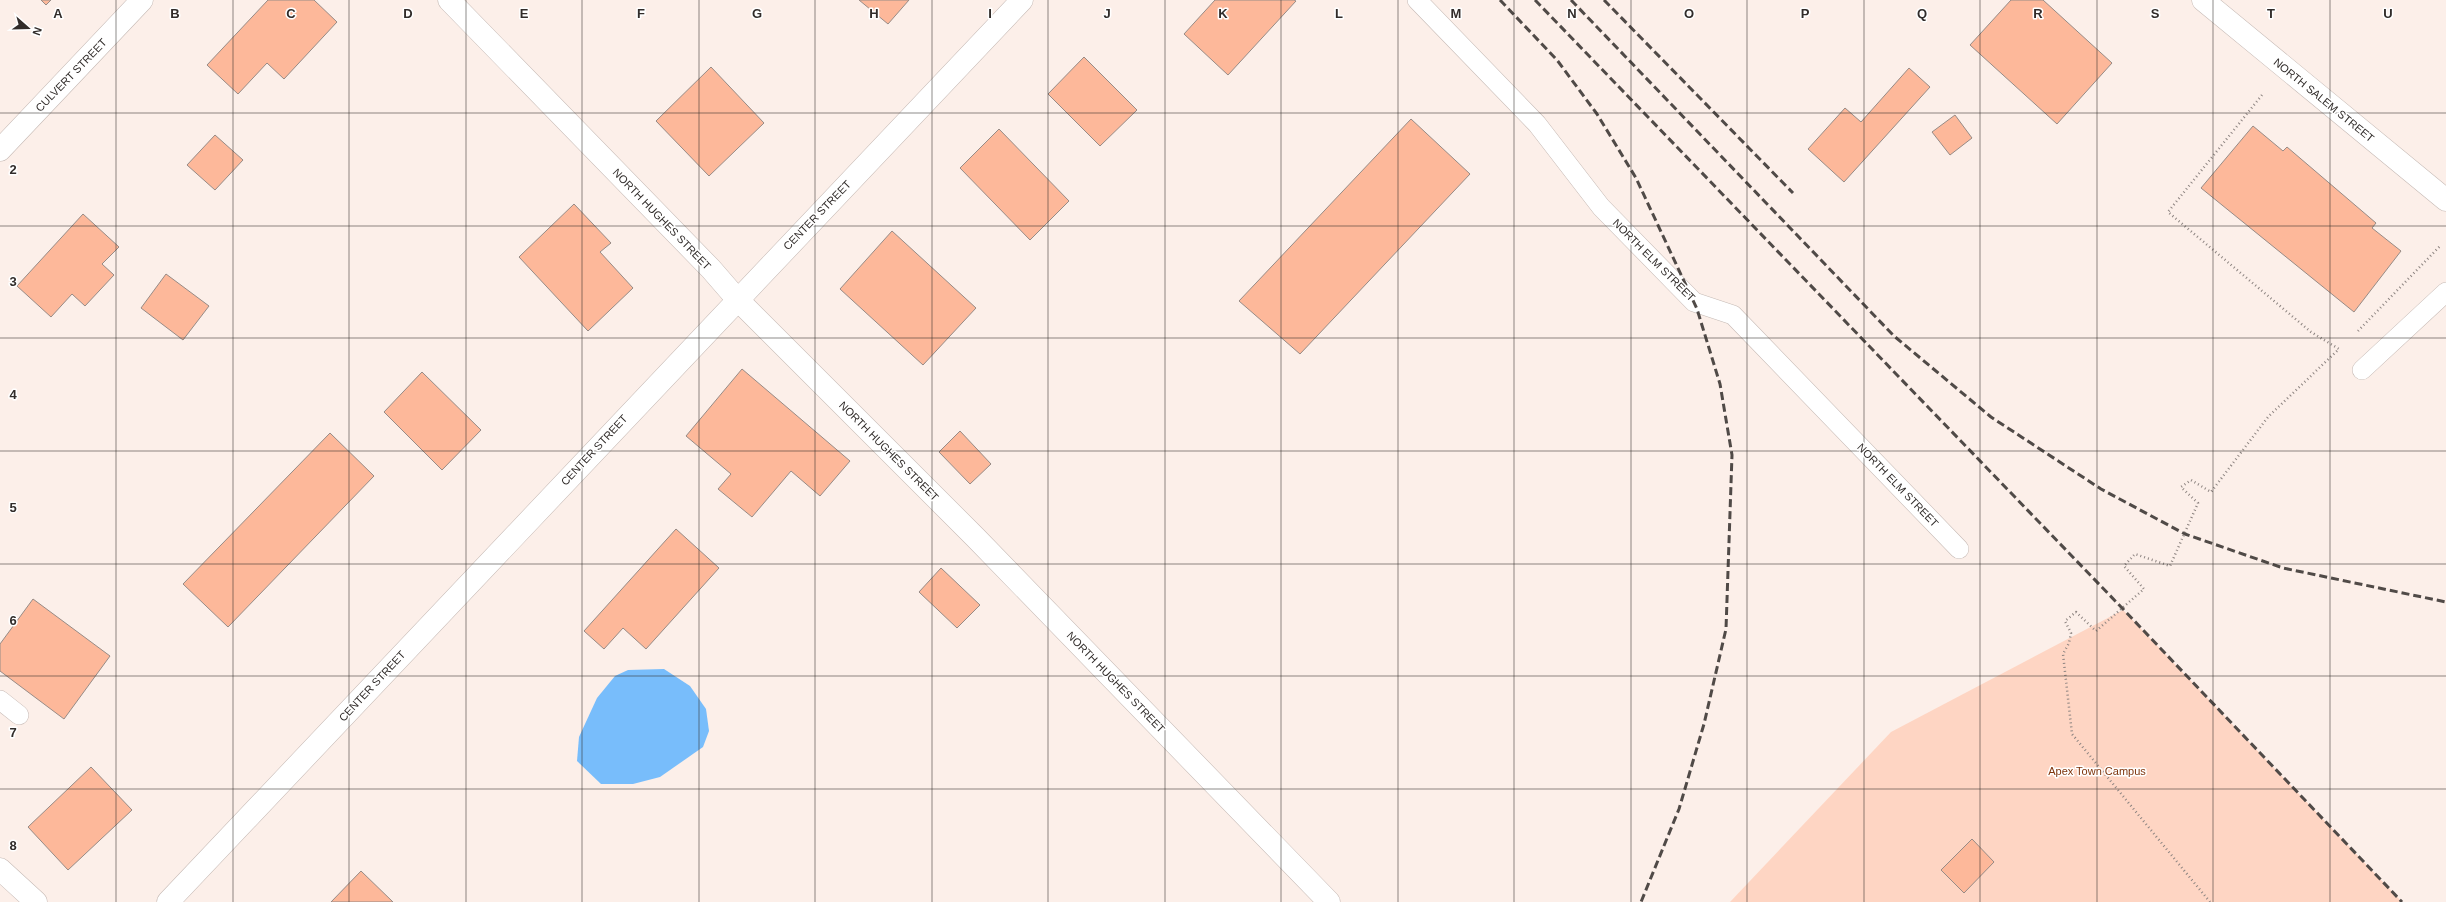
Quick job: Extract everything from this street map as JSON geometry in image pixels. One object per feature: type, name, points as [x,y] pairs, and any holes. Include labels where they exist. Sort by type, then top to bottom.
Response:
[{"type":"main road","name":"CULVERT STREET","points":[[0,150],[142,0]]},
{"type":"main road","name":"NORTH HUGHES STREET","points":[[449,0],[711,269],[737,299],[981,543],[1329,902]]},
{"type":"main road","name":"CENTER STREET","points":[[168,902],[737,299],[1022,0]]},
{"type":"main road","name":"NORTH SALEM STREET","points":[[2202,0],[2446,200]]},
{"type":"main road","points":[[0,869],[36,902]]},
{"type":"lane","name":"NORTH ELM STREET","points":[[1417,0],[1537,124],[1601,207],[1694,302],[1733,314],[1959,549]]},
{"type":"lane","points":[[2362,370],[2446,292]]},
{"type":"lane","points":[[0,700],[19,715]]},
{"type":"path","points":[[2262,95],[2168,212],[2311,332],[2339,349]]},
{"type":"path","points":[[2355,334],[2442,245]]},
{"type":"path","points":[[2210,902],[2072,734],[2062,654],[2069,643],[2071,633],[2065,621],[2076,612],[2096,631],[2123,609],[2144,589],[2124,566],[2136,554],[2170,566],[2198,503],[2181,487],[2191,480],[2211,492],[2268,417],[2345,344]]},
{"type":"green space","name":"Apex Town Campus","points":[[2123,610],[2402,902],[1730,902],[1891,732]]},
{"type":"water","points":[[664,669],[690,686],[706,709],[709,731],[703,747],[660,777],[633,784],[601,784],[577,761],[579,737],[597,698],[615,676],[628,670]]},
{"type":"building","points":[[41,0],[51,0],[46,5]]},
{"type":"building","points":[[268,0],[314,0],[337,22],[284,79],[267,63],[238,94],[207,65]]},
{"type":"building","points":[[859,0],[909,0],[888,24]]},
{"type":"building","points":[[1215,0],[1296,1],[1228,75],[1184,34]]},
{"type":"building","points":[[2011,0],[2043,0],[2112,63],[2057,124],[1970,45]]},
{"type":"building","points":[[1084,57],[1137,110],[1100,146],[1048,94]]},
{"type":"building","points":[[711,67],[764,123],[709,176],[656,121]]},
{"type":"building","points":[[1909,68],[1930,87],[1844,182],[1808,149],[1845,108],[1861,122]]},
{"type":"building","points":[[1955,115],[1972,138],[1950,155],[1932,132]]},
{"type":"building","points":[[1411,119],[1470,174],[1300,354],[1239,301]]},
{"type":"building","points":[[2253,126],[2283,151],[2287,147],[2376,223],[2372,228],[2401,251],[2354,312],[2201,188]]},
{"type":"building","points":[[999,129],[1069,201],[1030,240],[960,168]]},
{"type":"building","points":[[215,135],[243,160],[215,190],[187,165]]},
{"type":"building","points":[[574,204],[611,243],[600,252],[633,288],[588,331],[519,257]]},
{"type":"building","points":[[83,214],[119,247],[102,264],[114,275],[85,306],[72,294],[51,317],[17,286]]},
{"type":"building","points":[[892,231],[976,308],[923,365],[840,289]]},
{"type":"building","points":[[166,274],[209,306],[183,340],[141,308]]},
{"type":"building","points":[[742,369],[850,461],[820,496],[791,471],[752,517],[718,489],[731,474],[686,436]]},
{"type":"building","points":[[422,372],[481,430],[442,470],[384,412]]},
{"type":"building","points":[[960,431],[991,464],[970,484],[939,452]]},
{"type":"building","points":[[330,433],[374,476],[228,627],[183,584]]},
{"type":"building","points":[[676,529],[719,568],[646,649],[623,628],[604,649],[584,631]]},
{"type":"building","points":[[941,568],[980,605],[957,628],[919,592]]},
{"type":"building","points":[[33,599],[110,656],[64,719],[0,671],[0,644]]},
{"type":"building","points":[[91,767],[132,810],[68,870],[28,827]]},
{"type":"building","points":[[1972,839],[1994,862],[1964,893],[1941,870]]},
{"type":"building","points":[[361,871],[393,902],[331,902]]},
{"type":"railway","points":[[1500,0],[1557,60],[1597,114],[1636,178],[1697,309],[1720,384],[1732,455],[1726,629],[1704,724],[1679,809],[1641,902]]},
{"type":"railway","points":[[1535,0],[2123,609],[2402,902]]},
{"type":"railway","points":[[1571,0],[1894,336],[1991,417],[2101,489],[2185,534],[2283,568],[2446,602]]},
{"type":"railway","points":[[1604,0],[1793,193]]}]
